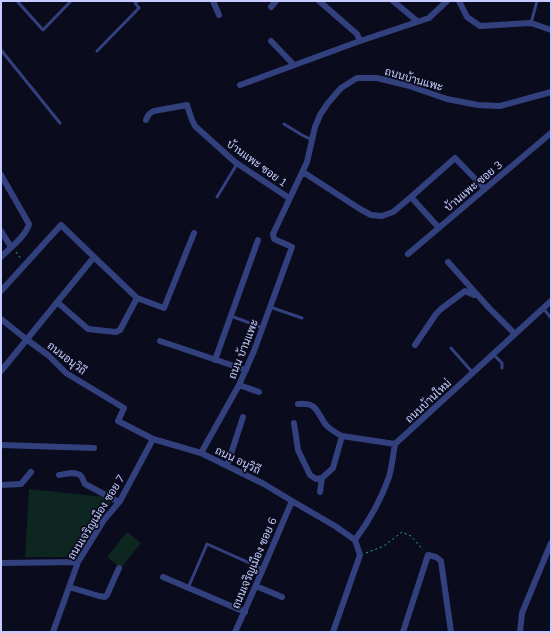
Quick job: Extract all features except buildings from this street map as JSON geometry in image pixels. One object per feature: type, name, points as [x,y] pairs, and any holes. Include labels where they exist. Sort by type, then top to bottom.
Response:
[{"type":"street","points":[[213,1],[219,15]]},
{"type":"street","points":[[271,7],[276,1]]},
{"type":"street","points":[[319,1],[357,34],[360,41]]},
{"type":"street","points":[[393,1],[417,21]]},
{"type":"street","points":[[240,85],[360,41],[429,18],[447,1]]},
{"type":"street","points":[[459,1],[467,17],[480,26],[531,23],[551,30]]},
{"type":"street","points":[[271,40],[294,65]]},
{"type":"street","name":"ถนนบ้านแพะ","points":[[292,247],[274,239],[273,234],[307,162],[315,127],[320,115],[341,88],[357,78],[377,78],[406,85],[447,99],[478,105],[500,106],[551,92]]},
{"type":"street","name":"บ้านแพะ ซอย 1","points":[[146,120],[148,115],[154,111],[186,104],[188,105],[195,126],[238,164],[289,198]]},
{"type":"street","name":"บ้านแพะ ซอย 3","points":[[408,254],[551,133]]},
{"type":"street","points":[[303,172],[360,209],[371,214],[382,216],[393,212],[455,158],[485,189]]},
{"type":"street","points":[[1,175],[29,224],[28,229],[1,257]]},
{"type":"street","points":[[411,197],[439,228]]},
{"type":"street","points":[[1,291],[61,225],[137,298],[164,308],[194,233]]},
{"type":"street","points":[[1,231],[11,247]]},
{"type":"street","points":[[215,360],[258,240]]},
{"type":"street","name":"ถนน บ้านแพะ","points":[[201,453],[246,370],[263,328],[292,247]]},
{"type":"street","points":[[1,371],[94,257]]},
{"type":"street","points":[[448,262],[476,294],[515,334]]},
{"type":"street","points":[[415,345],[434,317],[442,309],[465,291],[474,295],[476,294]]},
{"type":"street","points":[[57,302],[88,329],[116,332],[120,330],[137,298]]},
{"type":"street","name":"ถนนบ้านใหม่","points":[[395,444],[551,301]]},
{"type":"street","name":"ถนนอนุวิถี","points":[[1,319],[48,355],[66,373],[124,408]]},
{"type":"street","points":[[160,341],[246,370]]},
{"type":"street","points":[[239,385],[259,392]]},
{"type":"street","points":[[298,404],[311,404],[316,408],[326,424],[334,432],[342,436],[395,444],[389,476],[383,494],[370,518],[355,540],[360,555],[333,632]]},
{"type":"street","name":"ถนน อนุวิถี","points":[[124,408],[118,421],[153,438],[201,453],[264,484],[335,526],[355,540]]},
{"type":"street","points":[[227,466],[243,417]]},
{"type":"street","points":[[294,423],[298,450],[310,475],[316,479],[322,478],[332,468],[342,436]]},
{"type":"street","name":"ถนนเจริญเมือง ซอย 7","points":[[53,632],[78,562],[104,520],[119,502],[153,438]]},
{"type":"street","points":[[1,445],[94,448]]},
{"type":"street","points":[[1,485],[21,484],[31,472]]},
{"type":"street","points":[[59,475],[73,473],[79,474],[85,484],[119,502]]},
{"type":"street","points":[[320,492],[322,478]]},
{"type":"street","name":"ถนนเจริญเมือง ซอย 6","points":[[235,632],[292,501]]},
{"type":"street","points":[[520,632],[522,613],[551,543]]},
{"type":"street","points":[[403,632],[428,555],[436,557],[441,561],[451,632]]},
{"type":"street","points":[[1,563],[78,562]]},
{"type":"street","points":[[69,587],[105,597],[119,568]]},
{"type":"street","points":[[163,577],[245,612]]},
{"type":"street","points":[[256,586],[282,597]]},
{"type":"lane","points":[[17,1],[43,30],[71,1]]},
{"type":"lane","points":[[97,51],[139,8],[135,3],[138,1]]},
{"type":"lane","points":[[531,23],[538,1]]},
{"type":"lane","points":[[1,50],[60,123]]},
{"type":"lane","points":[[284,124],[312,140]]},
{"type":"lane","points":[[216,197],[238,164]]},
{"type":"lane","points":[[270,307],[302,318]]},
{"type":"lane","points":[[543,308],[551,318]]},
{"type":"lane","points":[[230,316],[263,328]]},
{"type":"lane","points":[[450,348],[473,373]]},
{"type":"lane","points":[[493,354],[502,363],[502,368]]},
{"type":"lane","points":[[188,588],[207,544],[262,569]]},
{"type":"path","points":[[11,247],[26,264]]},
{"type":"path","points":[[360,555],[384,546],[402,532],[411,536],[428,555]]},
{"type":"green space","points":[[29,489],[114,498],[74,557],[25,557]]},
{"type":"green space","points":[[127,532],[141,543],[121,568],[107,557]]}]
